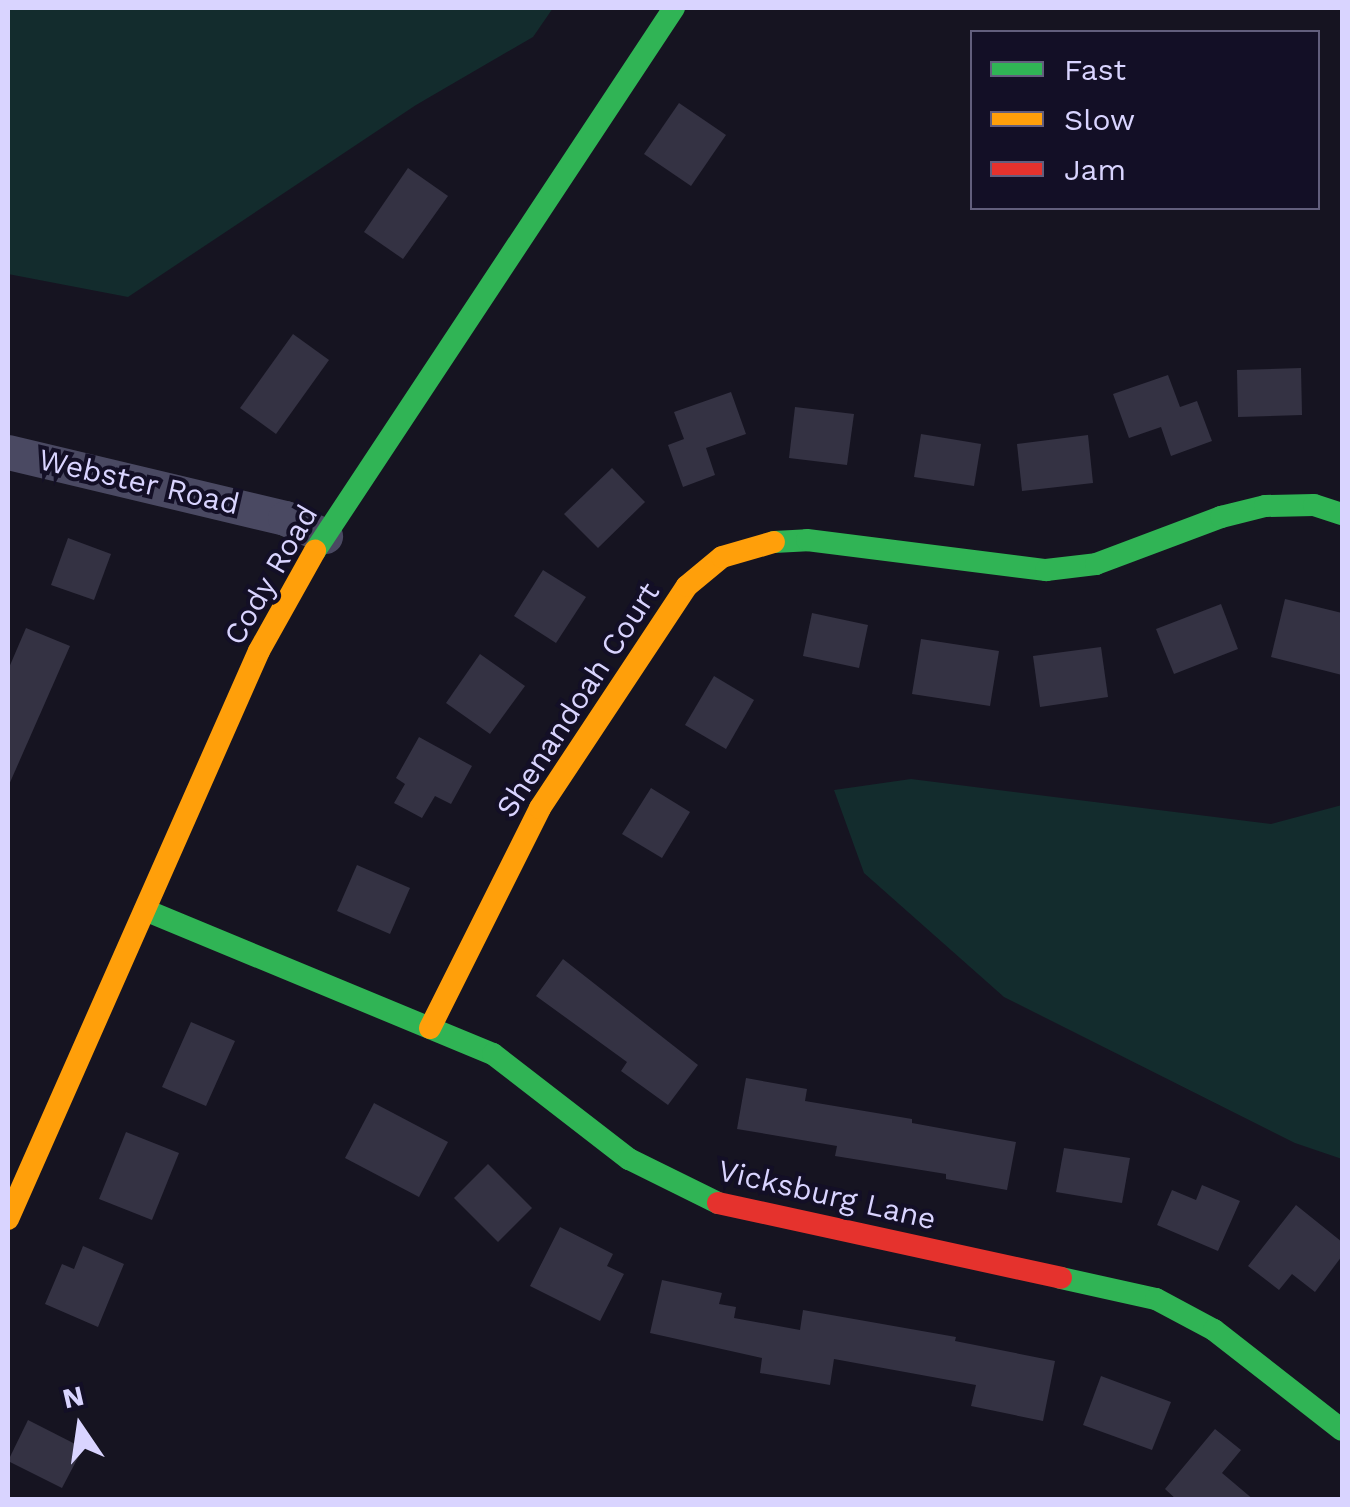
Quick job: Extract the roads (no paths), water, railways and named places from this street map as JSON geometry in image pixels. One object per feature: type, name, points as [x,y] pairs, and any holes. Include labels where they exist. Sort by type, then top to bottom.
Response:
[{"type":"street","name":"Cody Road","points":[[8,1219],[259,651],[325,536],[674,8]]},
{"type":"street","name":"Webster Road","points":[[12,464],[285,518],[325,536]]},
{"type":"street","name":"Shenandoah Court","points":[[430,1028],[540,808],[687,586],[722,556],[763,542],[807,540],[1046,570],[1096,564],[1221,517],[1265,506],[1314,506],[1342,514]]},
{"type":"street","name":"Vicksburg Lane","points":[[145,910],[493,1054],[629,1160],[707,1201],[1156,1299],[1214,1330],[1342,1430]]}]
